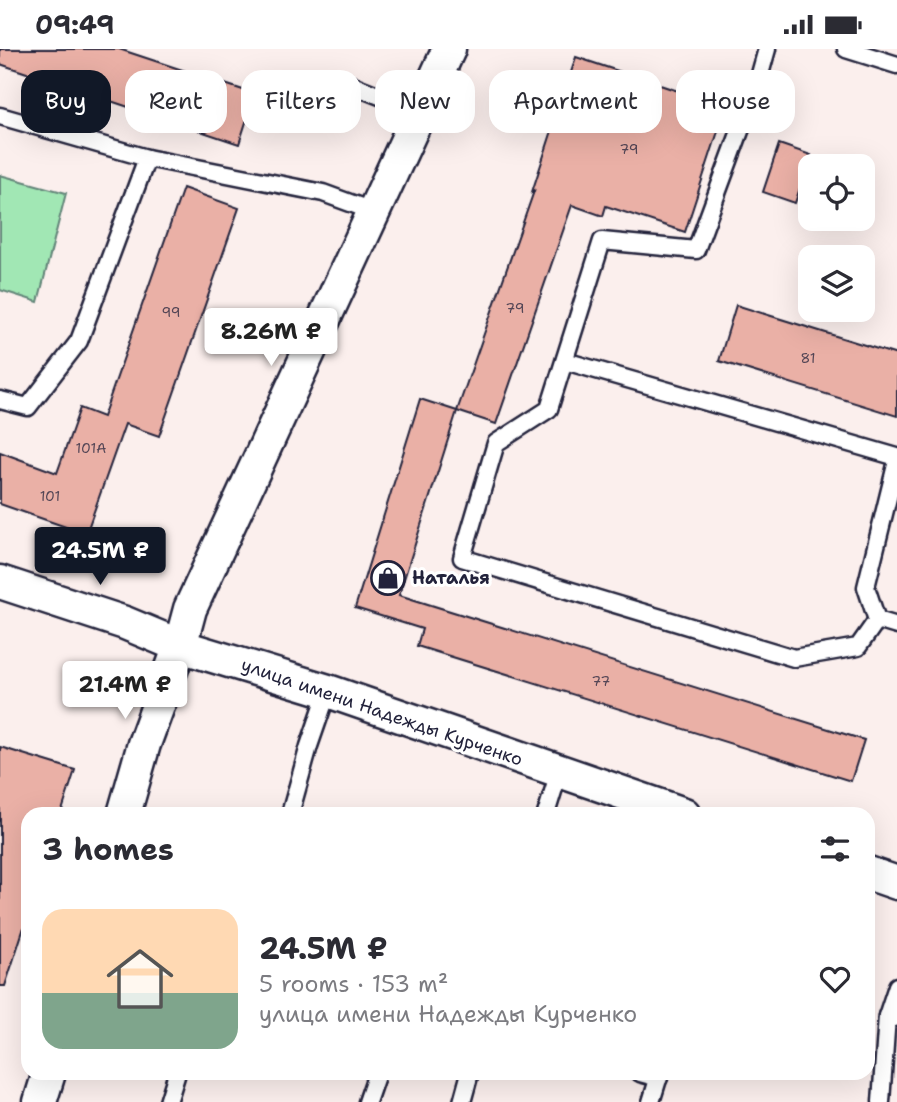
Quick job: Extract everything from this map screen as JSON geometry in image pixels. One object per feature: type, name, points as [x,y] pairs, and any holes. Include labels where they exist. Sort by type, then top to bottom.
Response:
[{"type":"street","points":[[438,70],[449,49]]},
{"type":"street","points":[[126,807],[144,744],[180,646],[190,608],[408,133]]},
{"type":"street","name":"улица имени Надежды Курченко","points":[[0,582],[125,623],[180,646],[328,691],[663,807]]},
{"type":"street","points":[[875,875],[897,883]]},
{"type":"street","points":[[40,1102],[47,1080]]},
{"type":"lane","points":[[766,49],[757,85],[696,250],[602,241],[549,409],[496,443],[462,558],[794,659],[858,647],[877,620]]},
{"type":"lane","points":[[846,49],[897,65]]},
{"type":"lane","points":[[0,116],[146,157],[323,193],[372,211]]},
{"type":"lane","points":[[0,400],[28,407],[79,341],[146,157]]},
{"type":"lane","points":[[565,361],[897,459],[866,587],[877,620]]},
{"type":"lane","points":[[877,620],[897,626]]},
{"type":"lane","points":[[292,807],[328,691]]},
{"type":"lane","points":[[548,807],[559,772]]},
{"type":"lane","points":[[881,1102],[897,986]]},
{"type":"lane","points":[[168,1102],[175,1080]]},
{"type":"lane","points":[[367,1102],[375,1080]]},
{"type":"lane","points":[[462,1102],[469,1080]]},
{"type":"lane","points":[[651,1102],[658,1080]]},
{"type":"green space","points":[[0,175],[66,193],[38,302],[0,290]]},
{"type":"building","points":[[0,49],[119,49],[182,70],[125,70],[125,106],[111,101],[111,70],[21,71],[0,64]]},
{"type":"building","points":[[576,57],[615,70],[572,70]]},
{"type":"building","points":[[227,85],[241,89],[243,133],[239,144],[206,133],[227,133]]},
{"type":"building","points":[[662,86],[676,90],[676,133],[717,133],[685,232],[606,206],[603,216],[572,205],[496,424],[457,411],[534,191],[532,192],[551,133],[662,133]]},
{"type":"building","points":[[779,144],[808,154],[798,154],[798,194],[795,203],[763,192]]},
{"type":"building","points":[[183,188],[239,208],[159,436],[125,424],[86,534],[0,504],[0,452],[57,473],[80,408],[103,417]]},
{"type":"building","points":[[736,305],[897,355],[897,416],[719,361]]},
{"type":"building","points":[[420,399],[457,411],[399,595],[864,740],[851,781],[417,646],[422,629],[355,608]]},
{"type":"building","points":[[0,747],[75,770],[63,807],[21,807],[21,937],[5,986],[0,986]]},
{"type":"place","name":"Наталья","points":[[388,578]]}]
